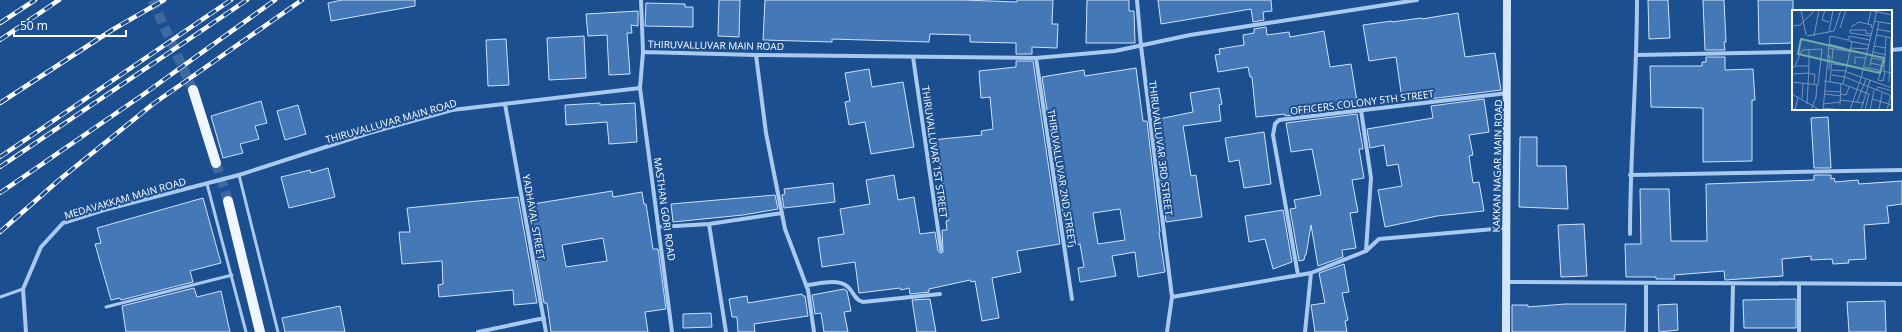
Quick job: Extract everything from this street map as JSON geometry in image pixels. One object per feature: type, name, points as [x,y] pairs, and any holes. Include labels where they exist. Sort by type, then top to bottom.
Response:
[{"type":"main road","points":[[193,90],[216,163]]},
{"type":"main road","points":[[228,201],[260,332]]},
{"type":"street","points":[[641,0],[643,52]]},
{"type":"street","name":"THIRUVALLUVAR 3RD STREET","points":[[1137,0],[1141,46],[1172,297],[1167,332]]},
{"type":"street","name":"THIRUVALLUVAR MAIN ROAD","points":[[240,175],[369,133],[452,110],[640,88],[643,52],[756,55],[1036,58],[1115,51],[1190,35],[1417,0]]},
{"type":"street","name":"KAKKAN NAGAR MAIN ROAD","points":[[1506,332],[1508,93],[1507,0]]},
{"type":"street","points":[[1630,234],[1630,175],[1637,55],[1637,0]]},
{"type":"street","points":[[1892,50],[1902,49]]},
{"type":"street","points":[[1637,55],[1792,52]]},
{"type":"street","points":[[756,55],[766,132],[785,229],[807,286],[814,332]]},
{"type":"street","name":"THIRUVALLUVAR 1ST STREET","points":[[913,57],[942,250]]},
{"type":"street","name":"THIRUVALLUVAR 2ND STREET","points":[[1036,58],[1072,299]]},
{"type":"street","name":"MASTHAN GORI ROAD","points":[[640,88],[672,332]]},
{"type":"street","name":"OFFICERS COLONY 5TH STREET","points":[[1298,275],[1273,135],[1275,124],[1279,120],[1508,93]]},
{"type":"street","name":"YADHAVAL STREET","points":[[505,104],[546,332]]},
{"type":"street","points":[[1362,110],[1372,178],[1366,251]]},
{"type":"street","points":[[1630,175],[1902,170]]},
{"type":"street","name":"MEDAVAKKAM MAIN ROAD","points":[[26,332],[23,289],[41,247],[63,223],[104,210],[240,175]]},
{"type":"street","points":[[659,227],[709,224],[782,214]]},
{"type":"street","points":[[709,224],[726,332]]},
{"type":"street","points":[[1172,297],[1311,273],[1366,251],[1379,239],[1506,228]]},
{"type":"street","points":[[1304,332],[1311,273]]},
{"type":"street","points":[[1506,282],[1799,285],[1902,284]]},
{"type":"street","points":[[807,286],[841,283],[848,286],[854,297],[863,302],[940,294]]},
{"type":"street","points":[[1646,284],[1646,332]]},
{"type":"street","points":[[1732,332],[1733,284]]},
{"type":"street","points":[[1799,285],[1800,332]]},
{"type":"street","points":[[478,332],[544,318]]},
{"type":"lane","points":[[240,175],[278,332]]},
{"type":"lane","points":[[208,184],[246,332]]},
{"type":"lane","points":[[106,307],[232,275]]},
{"type":"lane","points":[[0,297],[23,289]]},
{"type":"building","points":[[342,0],[415,0],[415,6],[331,21],[328,3]]},
{"type":"building","points":[[719,0],[740,0],[739,37],[718,36]]},
{"type":"building","points":[[765,0],[964,0],[1017,2],[1017,0],[1053,0],[1052,24],[1058,24],[1057,48],[1032,47],[1032,54],[1016,54],[1016,43],[970,42],[970,35],[930,34],[929,42],[832,39],[832,42],[763,40]]},
{"type":"building","points":[[1087,0],[1129,0],[1129,11],[1134,11],[1135,43],[1086,43]]},
{"type":"building","points":[[1158,0],[1271,0],[1272,11],[1263,12],[1264,20],[1253,22],[1251,9],[1161,24]]},
{"type":"building","points":[[1648,0],[1668,0],[1670,38],[1649,39]]},
{"type":"building","points":[[1703,0],[1724,0],[1725,50],[1705,50]]},
{"type":"building","points":[[1758,0],[1793,0],[1792,43],[1759,44]]},
{"type":"building","points":[[646,3],[685,4],[685,7],[693,7],[693,27],[645,26]]},
{"type":"building","points":[[638,11],[638,26],[631,25],[632,33],[627,33],[630,74],[609,75],[607,35],[588,36],[586,14]]},
{"type":"building","points":[[1458,13],[1465,57],[1495,53],[1501,90],[1429,99],[1429,95],[1402,99],[1396,57],[1369,61],[1363,25],[1422,19]]},
{"type":"building","points":[[1266,27],[1267,35],[1289,32],[1290,37],[1324,31],[1330,67],[1351,64],[1357,101],[1355,102],[1356,107],[1285,116],[1285,114],[1256,117],[1252,77],[1250,77],[1248,67],[1218,72],[1215,55],[1220,54],[1219,49],[1244,45],[1243,35],[1254,33],[1254,29]]},
{"type":"building","points":[[584,36],[586,78],[549,80],[547,38]]},
{"type":"building","points":[[506,39],[509,85],[488,86],[486,40]]},
{"type":"building","points":[[1706,57],[1725,57],[1725,70],[1753,69],[1755,100],[1752,100],[1752,161],[1703,162],[1703,108],[1651,107],[1650,66],[1702,66],[1702,62],[1706,62]]},
{"type":"building","points":[[1016,61],[1033,61],[1060,244],[1017,251],[1021,272],[992,278],[999,318],[982,321],[975,281],[971,282],[970,280],[929,289],[929,292],[910,294],[909,288],[859,293],[855,262],[822,267],[818,238],[844,234],[840,209],[870,204],[866,180],[894,175],[898,200],[914,197],[920,234],[935,232],[938,251],[940,253],[943,252],[942,230],[947,230],[946,221],[949,220],[939,157],[932,157],[931,140],[982,135],[981,131],[993,129],[990,97],[981,98],[979,71],[1016,67]]},
{"type":"building","points":[[1136,68],[1143,121],[1147,121],[1159,232],[1165,272],[1138,277],[1135,252],[1112,256],[1116,276],[1080,282],[1078,268],[1084,267],[1080,244],[1068,247],[1042,77],[1084,70],[1085,76]],"holes":[[[1120,209],[1125,240],[1098,244],[1093,213]]]},
{"type":"building","points":[[869,69],[872,87],[903,82],[914,147],[871,154],[865,122],[849,125],[845,102],[850,101],[845,73]]},
{"type":"building","points":[[1219,88],[1222,104],[1219,105],[1221,121],[1183,126],[1191,176],[1196,175],[1202,217],[1166,222],[1154,120],[1193,112],[1190,93]]},
{"type":"building","points":[[1484,99],[1489,132],[1469,135],[1473,155],[1469,156],[1473,183],[1479,182],[1484,211],[1437,216],[1385,227],[1378,190],[1402,186],[1398,164],[1387,166],[1384,145],[1370,148],[1367,129],[1433,118],[1431,106]]},
{"type":"building","points":[[261,101],[267,123],[255,126],[259,139],[240,144],[243,153],[223,158],[211,116]]},
{"type":"building","points":[[600,103],[600,105],[635,103],[637,142],[609,144],[607,122],[566,125],[565,105]]},
{"type":"building","points":[[298,105],[306,134],[285,140],[277,111]]},
{"type":"building","points":[[1357,114],[1363,149],[1359,149],[1364,178],[1352,180],[1358,212],[1350,213],[1356,248],[1342,250],[1343,257],[1318,266],[1311,225],[1306,255],[1304,260],[1299,261],[1290,209],[1296,208],[1294,200],[1321,195],[1312,149],[1291,152],[1286,123]]},
{"type":"building","points":[[1828,117],[1831,168],[1814,168],[1811,118]]},
{"type":"building","points":[[1264,132],[1271,184],[1244,188],[1239,160],[1229,162],[1225,138]]},
{"type":"building","points":[[1520,137],[1537,137],[1537,166],[1566,166],[1568,209],[1519,207]]},
{"type":"building","points":[[328,168],[335,197],[289,208],[281,177],[310,170],[311,173]]},
{"type":"building","points":[[1814,175],[1831,175],[1831,179],[1834,178],[1835,182],[1858,180],[1859,184],[1902,181],[1902,204],[1887,206],[1889,223],[1864,225],[1866,259],[1848,260],[1849,263],[1833,264],[1832,259],[1811,260],[1811,256],[1782,259],[1783,276],[1725,280],[1724,271],[1674,275],[1675,279],[1656,279],[1656,277],[1626,277],[1625,244],[1641,244],[1640,189],[1669,189],[1671,241],[1707,241],[1706,184],[1814,180]]},
{"type":"building","points":[[833,183],[835,202],[784,208],[782,195],[785,194],[784,189]]},
{"type":"building","points":[[612,191],[613,197],[642,192],[644,204],[646,204],[653,249],[658,249],[666,309],[645,312],[648,332],[551,332],[547,303],[544,303],[527,205]],"holes":[[[603,238],[607,261],[566,267],[562,245]]]},
{"type":"building","points":[[775,195],[778,209],[743,215],[673,222],[671,204]]},
{"type":"building","points":[[518,197],[537,303],[514,305],[513,290],[439,297],[438,285],[443,284],[442,261],[402,264],[399,232],[410,232],[407,208]]},
{"type":"building","points":[[203,198],[221,263],[190,271],[193,282],[121,300],[120,298],[111,300],[95,244],[101,243],[97,228]]},
{"type":"building","points":[[1283,210],[1292,262],[1273,269],[1265,239],[1249,242],[1245,216]]},
{"type":"building","points":[[1584,224],[1587,276],[1561,277],[1558,225]]},
{"type":"building","points":[[1344,264],[1349,292],[1342,293],[1348,320],[1345,321],[1347,332],[1315,332],[1311,305],[1325,303],[1319,273]]},
{"type":"building","points":[[194,288],[197,297],[221,291],[230,332],[126,332],[122,306]]},
{"type":"building","points":[[844,289],[847,291],[851,311],[844,312],[848,332],[824,332],[821,313],[815,314],[812,295]]},
{"type":"building","points":[[802,294],[805,296],[808,316],[754,324],[755,332],[738,332],[737,317],[732,317],[729,299],[747,296],[748,303]]},
{"type":"building","points":[[930,299],[936,332],[917,332],[912,300]]},
{"type":"building","points":[[1796,299],[1796,328],[1744,328],[1743,300]]},
{"type":"building","points":[[1885,301],[1886,332],[1849,332],[1847,302]]},
{"type":"building","points":[[1565,304],[1626,304],[1625,332],[1512,332],[1512,305],[1528,305],[1528,307]]},
{"type":"building","points":[[1677,304],[1678,330],[1659,332],[1658,305]]},
{"type":"building","points":[[340,306],[345,332],[285,332],[282,318]]},
{"type":"building","points":[[711,313],[712,327],[683,328],[683,314]]},
{"type":"tunnel","points":[[152,0],[193,90]]},
{"type":"tunnel","points":[[216,163],[228,201]]},
{"type":"railway","points":[[0,23],[35,0]]},
{"type":"railway","points":[[0,40],[59,0]]},
{"type":"railway","points":[[0,103],[112,30],[164,0]]},
{"type":"railway","points":[[0,157],[231,0]]},
{"type":"railway","points":[[0,167],[247,0]]},
{"type":"railway","points":[[0,193],[144,94],[275,0]]},
{"type":"railway","points":[[0,232],[59,180],[153,104],[302,0]]}]
